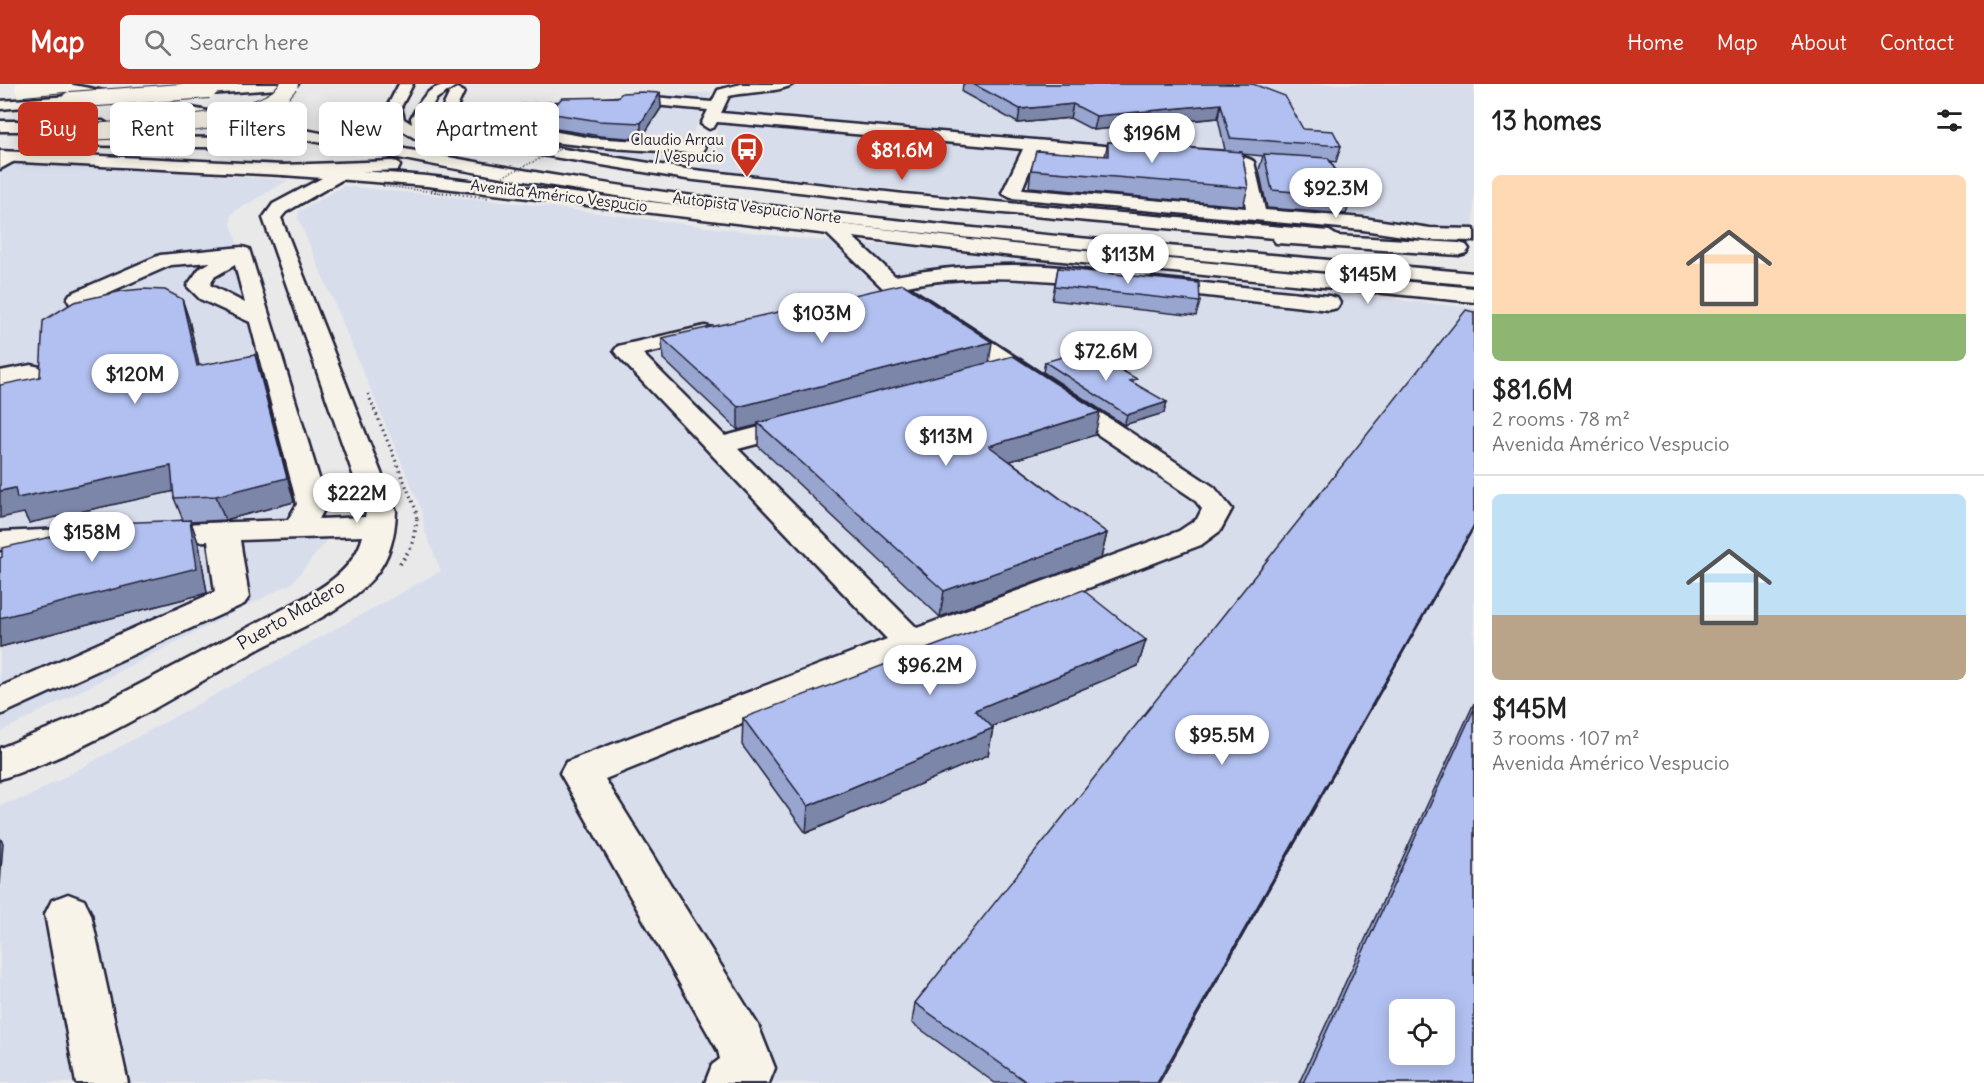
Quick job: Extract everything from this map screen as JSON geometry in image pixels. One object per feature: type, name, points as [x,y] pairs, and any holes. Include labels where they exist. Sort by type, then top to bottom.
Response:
[{"type":"main road","points":[[17,89],[64,84]]},
{"type":"main road","name":"Autopista Vespucio Norte","points":[[100,84],[515,168],[794,200],[1112,217],[1474,264]]},
{"type":"main road","points":[[0,100],[51,90],[162,89],[232,84]]},
{"type":"main road","points":[[0,105],[291,84]]},
{"type":"main road","points":[[0,134],[64,134],[148,128],[226,116],[274,99],[288,90],[291,84]]},
{"type":"main road","points":[[406,84],[394,106],[394,116],[415,133]]},
{"type":"main road","points":[[686,174],[721,95],[730,90],[786,84]]},
{"type":"main road","points":[[427,102],[430,96],[454,88]]},
{"type":"main road","points":[[454,88],[444,118],[451,128],[465,135],[507,146],[686,174],[864,195],[1084,207]]},
{"type":"main road","name":"Autopista Vespucio Norte","points":[[51,90],[539,177],[800,214],[1474,279]]},
{"type":"main road","points":[[697,148],[630,146],[574,141],[486,125],[478,120],[485,115],[500,112],[642,100],[714,112],[1032,146],[1163,156]]},
{"type":"main road","points":[[0,112],[71,101]]},
{"type":"main road","points":[[0,126],[201,128],[515,168]]},
{"type":"main road","points":[[0,141],[269,143],[470,171]]},
{"type":"main road","points":[[1032,146],[1011,193],[1084,207],[1112,217],[1466,249]]},
{"type":"main road","points":[[482,156],[539,177]]},
{"type":"main road","points":[[1187,157],[1267,163]]},
{"type":"main road","name":"Avenida Américo Vespucio","points":[[5,159],[283,170],[494,188],[834,230],[1474,295]]},
{"type":"main road","points":[[1246,162],[1257,215]]},
{"type":"main road","points":[[283,170],[361,165],[470,171],[515,168]]},
{"type":"main road","name":"Puerto Madero","points":[[0,764],[66,738],[317,603],[361,572],[372,557],[381,526],[381,511],[272,218],[274,213],[339,174]]},
{"type":"main road","points":[[1352,205],[1363,224]]},
{"type":"main road","points":[[1112,217],[1257,215],[1363,224],[1430,234],[1474,235]]},
{"type":"main road","points":[[731,1083],[749,1068],[740,1042],[580,773],[911,643],[1190,538],[1209,524],[1217,509],[1204,493],[1015,366],[887,289],[834,230]]},
{"type":"main road","points":[[78,299],[167,259],[242,254],[282,245]]},
{"type":"main road","points":[[1192,252],[1474,288]]},
{"type":"main road","points":[[242,254],[312,504],[299,527]]},
{"type":"main road","points":[[242,254],[206,273],[198,286],[208,294],[258,317]]},
{"type":"main road","points":[[887,289],[956,272],[1010,270],[1329,303]]},
{"type":"main road","points":[[727,328],[626,351],[911,643]]},
{"type":"main road","points":[[981,375],[1015,366]]},
{"type":"main road","points":[[0,379],[31,372]]},
{"type":"main road","points":[[719,446],[821,418]]},
{"type":"main road","points":[[0,541],[299,527],[381,526]]},
{"type":"main road","points":[[0,702],[232,597],[224,541],[230,530]]},
{"type":"main road","points":[[69,914],[102,1083]]},
{"type":"path","points":[[490,198],[382,186],[386,183],[468,193],[560,149],[509,140],[512,139],[617,157]]},
{"type":"path","points":[[366,390],[416,510],[418,526],[408,554],[395,570]]},
{"type":"shaded area","points":[[820,84],[1474,84],[1474,240],[1462,242],[700,171],[723,115],[726,94],[741,89]]},
{"type":"shaded area","points":[[712,92],[678,165],[559,143],[559,104]]},
{"type":"shaded area","points":[[16,162],[289,180],[237,210],[231,215],[231,224],[326,513],[325,543],[292,583],[0,732],[0,170]]},
{"type":"shaded area","points":[[343,186],[526,204],[812,240],[905,246],[1474,308],[1474,1083],[0,1083],[0,805],[28,797],[441,571],[424,529],[422,511],[298,218],[299,211]]},
{"type":"building","points":[[973,84],[1253,84],[1285,96],[1303,129],[1333,131],[1341,146],[1230,138],[1221,104],[1096,116],[1073,104],[1020,109]]},
{"type":"building","points":[[622,93],[660,93],[641,123],[599,121],[559,115],[558,102],[562,98],[618,97]]},
{"type":"building","points":[[1108,142],[1242,152],[1248,188],[1031,170],[1036,151],[1108,156]]},
{"type":"building","points":[[1264,154],[1328,158],[1352,197],[1272,190]]},
{"type":"building","points":[[1058,268],[1199,283],[1200,302],[1055,286]]},
{"type":"building","points":[[903,284],[992,342],[738,407],[662,338]]},
{"type":"building","points":[[165,290],[182,299],[197,366],[255,355],[287,478],[216,496],[174,498],[171,466],[17,498],[15,488],[0,491],[0,385],[40,377],[43,321],[74,302],[122,291]]},
{"type":"building","points":[[1466,310],[1474,312],[1474,525],[1157,1083],[1028,1083],[915,1003]]},
{"type":"building","points":[[1086,350],[1137,379],[1130,381],[1167,402],[1127,415],[1045,362]]},
{"type":"building","points":[[1013,356],[1100,412],[989,446],[1107,533],[944,591],[758,423]]},
{"type":"building","points":[[190,520],[197,568],[0,618],[2,548],[112,523]]},
{"type":"building","points":[[1083,590],[1146,640],[975,710],[993,728],[808,806],[743,718]]},
{"type":"building","points":[[1474,709],[1474,1083],[1303,1083]]},
{"type":"place","name":"Claudio Arrau / Vespucio","points":[[747,178]]}]
